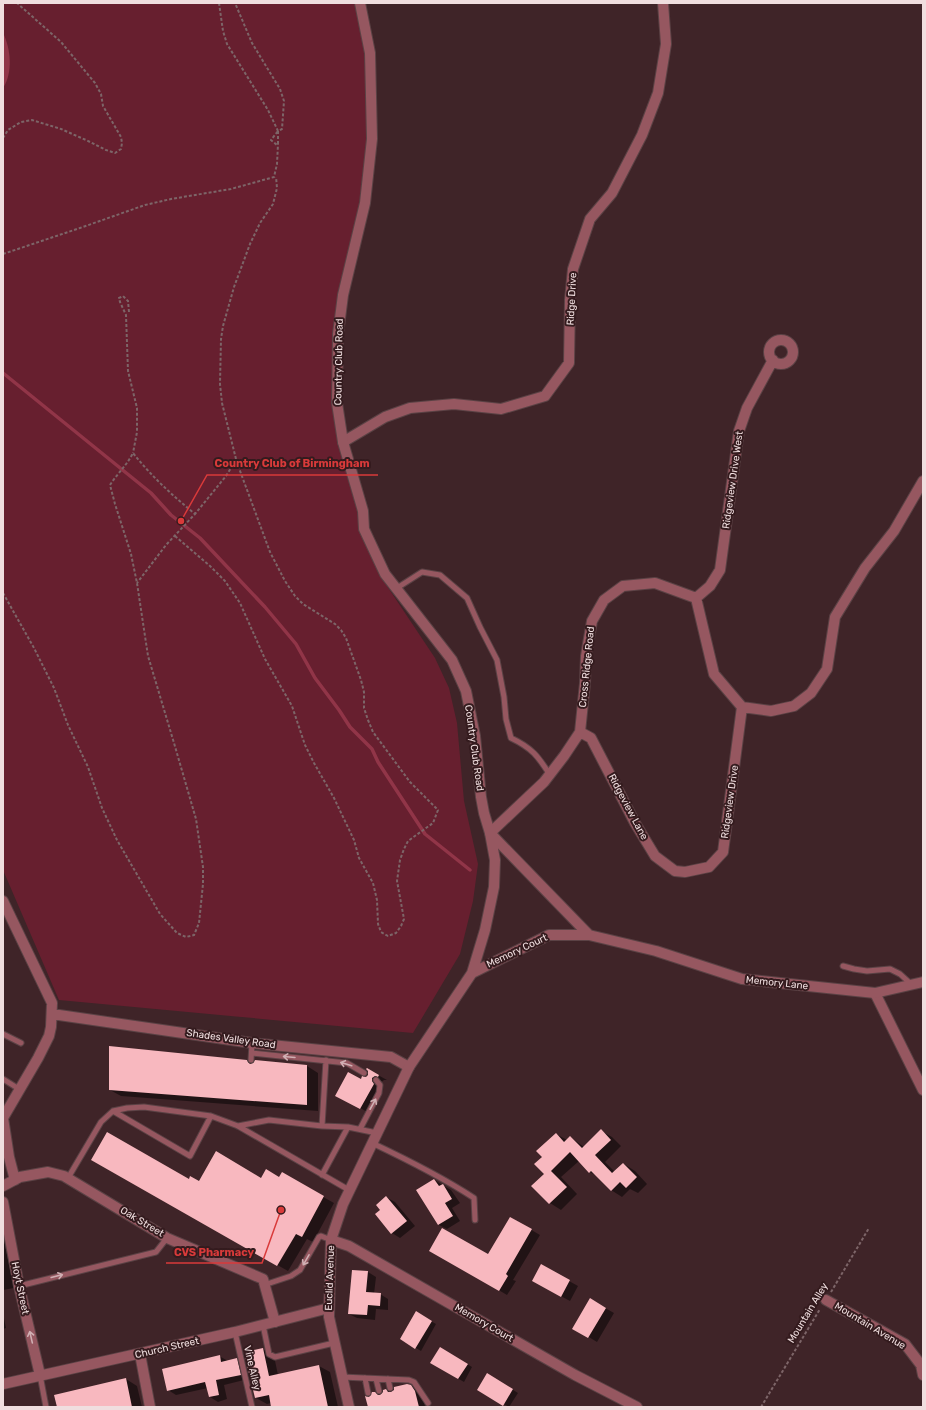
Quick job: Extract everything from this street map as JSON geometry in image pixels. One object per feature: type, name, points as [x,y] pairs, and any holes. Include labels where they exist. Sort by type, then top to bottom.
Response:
[{"type":"street","name":"Country Club Road","points":[[360,3],[370,53],[372,139],[365,203],[343,295],[338,334],[337,403],[343,442],[363,511],[364,529],[386,574],[452,660],[466,691],[475,736],[481,797],[495,860],[494,887],[485,930],[472,973],[409,1067]]},
{"type":"street","name":"Ridge Drive","points":[[343,442],[385,417],[410,408],[454,404],[501,409],[545,396],[569,363],[570,300],[573,269],[590,218],[612,192],[642,135],[658,93],[666,44],[663,3]]},
{"type":"street","name":"Ridgeview Drive West","points":[[696,598],[710,586],[720,570],[739,431],[747,408],[773,360]]},
{"type":"street","points":[[696,598],[714,674],[742,707],[771,711],[794,706],[811,693],[827,669],[835,617],[865,568],[894,531],[923,481]]},
{"type":"street","name":"Cross Ridge Road","points":[[490,833],[544,782],[580,732],[586,656],[592,621],[604,600],[623,586],[655,583],[696,598]]},
{"type":"street","name":"Ridgeview Drive","points":[[685,872],[709,867],[723,852],[742,707]]},
{"type":"street","name":"Ridgeview Lane","points":[[580,732],[591,738],[635,822],[655,856],[675,871],[685,872]]},
{"type":"street","name":"Country Club Road","points":[[490,833],[589,935]]},
{"type":"street","points":[[3,901],[52,1003],[49,1036],[3,1118],[9,1157],[16,1180]]},
{"type":"street","name":"Memory Court","points":[[472,973],[549,935],[589,935]]},
{"type":"street","name":"Memory Lane","points":[[589,935],[656,951],[742,979],[876,993],[923,982]]},
{"type":"street","points":[[876,993],[923,1090]]},
{"type":"street","name":"Shades Valley Road","points":[[52,1014],[252,1048],[391,1057],[409,1067]]},
{"type":"street","name":"Euclid Avenue","points":[[349,1407],[329,1317],[331,1240],[342,1204],[409,1067]]},
{"type":"street","name":"Oak Street","points":[[3,1186],[20,1177],[48,1172],[64,1176],[167,1238],[263,1279],[264,1285]]},
{"type":"street","name":"Hoyt Street","points":[[3,1202],[19,1286],[40,1375]]},
{"type":"street","name":"Memory Court","points":[[331,1240],[349,1246],[575,1375],[637,1407]]},
{"type":"street","points":[[264,1285],[275,1322]]},
{"type":"street","name":"Mountain Avenue","points":[[826,1300],[905,1344],[921,1365],[923,1375]]},
{"type":"street","name":"Church Street","points":[[3,1384],[235,1332],[329,1308]]},
{"type":"street","points":[[140,1354],[150,1407]]},
{"type":"lane","points":[[397,588],[422,572],[440,575],[466,598],[498,660],[506,719],[511,738],[523,744],[539,757],[550,775]]},
{"type":"lane","points":[[843,966],[867,971],[890,969],[900,974],[912,985]]},
{"type":"lane","points":[[3,1034],[21,1043]]},
{"type":"lane","points":[[251,1060],[252,1048],[348,1063],[364,1073]]},
{"type":"lane","points":[[322,1126],[326,1060]]},
{"type":"lane","points":[[3,1079],[19,1089]]},
{"type":"lane","points":[[360,1129],[379,1094],[380,1085],[376,1080]]},
{"type":"lane","points":[[68,1178],[101,1122],[113,1111],[144,1107],[211,1116],[238,1126],[349,1190]]},
{"type":"lane","points":[[113,1111],[190,1156],[211,1116]]},
{"type":"lane","points":[[238,1126],[269,1120],[322,1126],[348,1127],[377,1133]]},
{"type":"lane","points":[[322,1174],[348,1127]]},
{"type":"lane","points":[[372,1143],[448,1181],[474,1198],[475,1220]]},
{"type":"lane","points":[[264,1285],[291,1276],[300,1270],[319,1237],[321,1236],[331,1240]]},
{"type":"lane","points":[[19,1286],[156,1252],[167,1238]]},
{"type":"lane","points":[[263,1325],[270,1354],[275,1357],[334,1343]]},
{"type":"lane","name":"Vine Alley","points":[[235,1332],[252,1407]]},
{"type":"lane","points":[[40,1375],[46,1407]]},
{"type":"lane","points":[[342,1377],[409,1380],[414,1382],[428,1403]]},
{"type":"lane","points":[[365,1378],[368,1393]]},
{"type":"lane","points":[[376,1378],[379,1391]]},
{"type":"lane","points":[[388,1379],[390,1388]]},
{"type":"path","points":[[3,138],[8,130],[21,122],[32,120],[60,129],[115,153],[121,149],[122,143],[121,137],[103,106],[101,94],[95,83],[61,42],[17,3]]},
{"type":"path","points":[[3,254],[145,205],[231,189],[274,177],[277,164],[278,131],[268,110],[226,44],[219,3]]},
{"type":"path","points":[[235,3],[250,38],[273,75],[284,101],[282,129],[278,131],[271,140],[278,144]]},
{"type":"path","points":[[175,536],[225,581],[240,603],[265,659],[292,706],[305,745],[334,798],[354,840],[359,858],[373,883],[377,900],[378,924],[381,932],[388,936],[396,933],[404,919],[397,881],[400,860],[408,841],[433,823],[438,810],[410,782],[373,732],[364,708],[364,692],[361,680],[346,638],[341,630],[335,624],[303,604],[295,596],[285,581],[270,552],[236,460],[222,403],[220,360],[222,332],[234,287],[250,244],[260,223],[273,204],[277,188],[275,175]]},
{"type":"path","points":[[3,593],[34,648],[54,688],[71,731],[88,767],[102,808],[117,840],[160,914],[177,933],[186,937],[194,934],[199,923],[203,884],[203,868],[196,819],[148,656],[131,554],[110,485],[133,453],[137,432],[137,408],[128,371],[126,315],[120,302],[120,298],[123,296],[128,301],[129,312]]},
{"type":"path","points":[[133,453],[149,472],[182,504],[195,514]]},
{"type":"path","points":[[137,583],[226,476],[236,460]]},
{"type":"path","name":"Mountain Alley","points":[[761,1407],[869,1228]]},
{"type":"shaded area","points":[[3,3],[355,3],[365,53],[367,139],[360,202],[338,294],[333,333],[332,403],[338,443],[358,512],[360,531],[381,577],[435,658],[449,688],[457,723],[464,801],[478,864],[473,901],[460,954],[413,1033],[59,1000],[3,870]]},
{"type":"shaded area","points":[[3,33],[8,46],[10,68],[3,88]]},
{"type":"building","points":[[109,1046],[247,1060],[250,1064],[255,1060],[307,1065],[307,1105],[109,1090]]},
{"type":"building","points":[[367,1068],[379,1075],[378,1077],[375,1076],[372,1078],[374,1084],[360,1109],[335,1096],[348,1072],[361,1079],[362,1076],[366,1077],[368,1075]]},
{"type":"building","points":[[601,1129],[611,1140],[595,1155],[612,1173],[623,1163],[637,1177],[626,1188],[620,1182],[611,1191],[591,1171],[589,1173],[570,1152],[551,1171],[567,1187],[549,1204],[531,1186],[544,1174],[534,1164],[542,1157],[536,1151],[556,1133],[564,1142],[570,1136],[582,1148]]},
{"type":"building","points":[[107,1132],[189,1179],[190,1176],[199,1181],[216,1151],[261,1178],[266,1169],[279,1177],[282,1172],[324,1196],[302,1237],[296,1234],[277,1266],[91,1160]]},
{"type":"building","points":[[434,1179],[439,1186],[443,1184],[452,1199],[445,1203],[453,1216],[438,1225],[416,1190]]},
{"type":"building","points":[[386,1196],[407,1221],[391,1234],[375,1214],[380,1210],[376,1205]]},
{"type":"building","points":[[510,1217],[532,1229],[506,1274],[508,1276],[499,1291],[429,1251],[442,1228],[488,1254]]},
{"type":"building","points":[[541,1264],[570,1280],[561,1297],[532,1281]]},
{"type":"building","points":[[352,1270],[368,1271],[366,1292],[381,1293],[380,1306],[368,1305],[367,1315],[348,1314]]},
{"type":"building","points":[[590,1298],[606,1308],[588,1338],[572,1329]]},
{"type":"building","points":[[416,1311],[432,1321],[415,1349],[400,1339]]},
{"type":"building","points":[[440,1347],[468,1364],[458,1379],[430,1363]]},
{"type":"building","points":[[263,1348],[269,1376],[319,1365],[328,1407],[271,1407],[269,1395],[255,1398],[245,1352]]},
{"type":"building","points":[[220,1355],[221,1362],[237,1358],[241,1375],[216,1380],[219,1395],[209,1397],[205,1382],[167,1391],[162,1369]]},
{"type":"building","points":[[487,1373],[513,1389],[503,1406],[477,1390]]},
{"type":"building","points":[[126,1378],[132,1407],[57,1407],[54,1395]]},
{"type":"building","points":[[407,1384],[411,1385],[415,1391],[419,1407],[368,1407],[365,1396],[369,1397],[372,1392],[380,1395],[383,1390],[386,1389],[388,1392],[391,1392],[394,1390],[394,1387]]},
{"type":"waterway","points":[[3,373],[151,493],[171,515],[200,538],[265,607],[296,644],[315,678],[350,727],[372,749],[378,762],[425,834],[470,870]]},
{"type":"place","name":"Country Club of Birmingham","points":[[181,521]]},
{"type":"place","name":"CVS Pharmacy","points":[[281,1210]]}]
